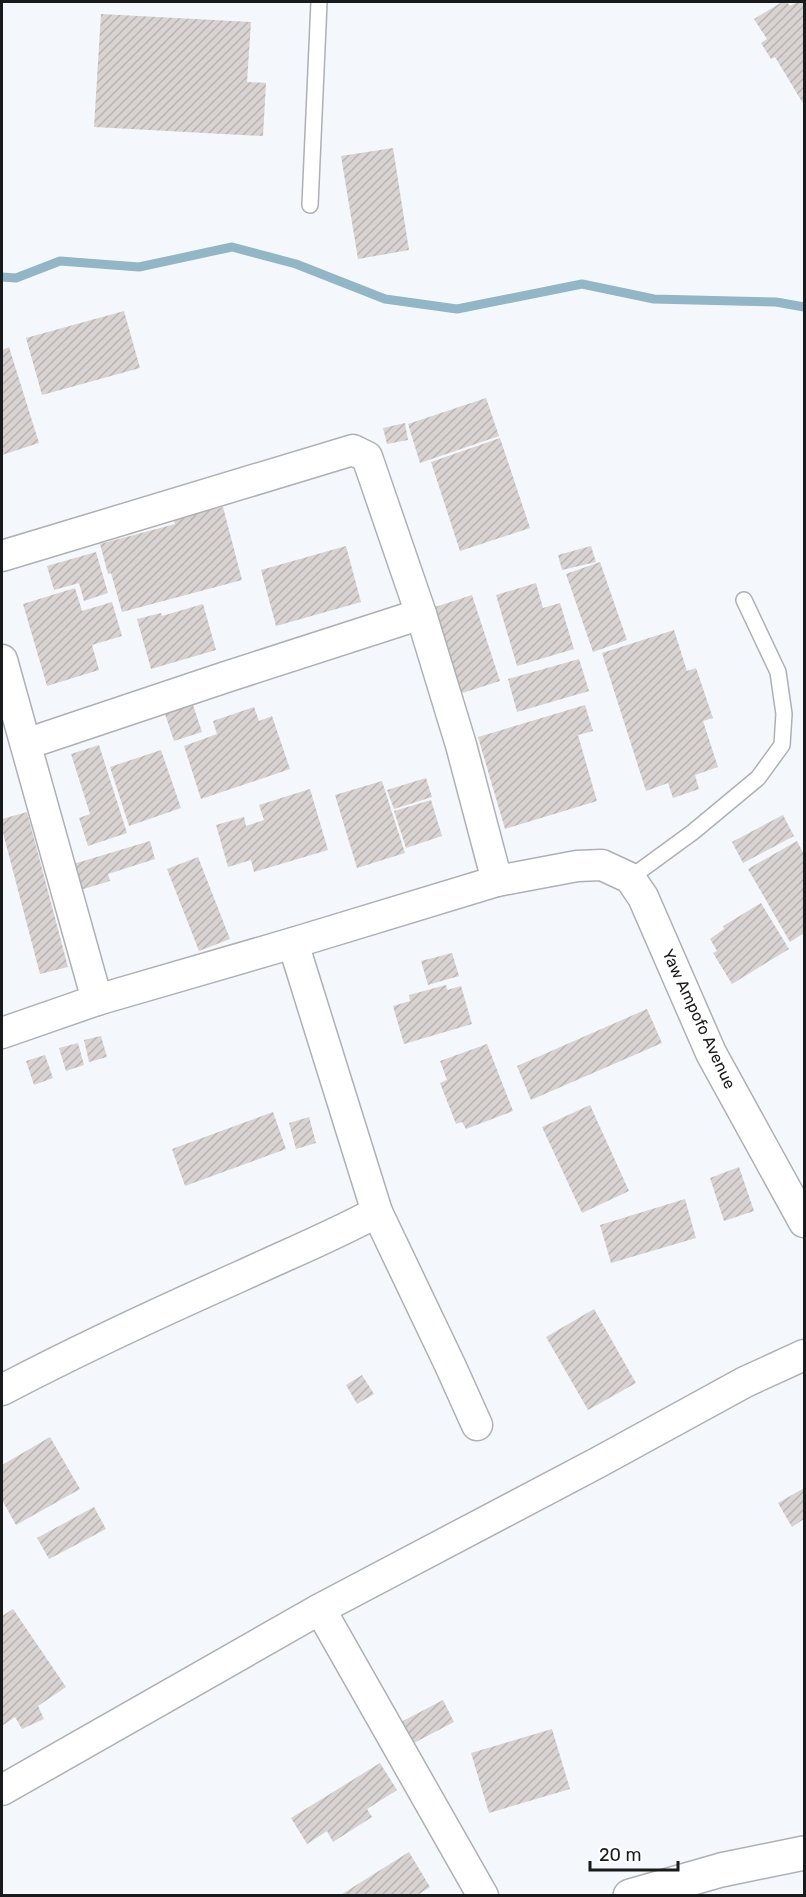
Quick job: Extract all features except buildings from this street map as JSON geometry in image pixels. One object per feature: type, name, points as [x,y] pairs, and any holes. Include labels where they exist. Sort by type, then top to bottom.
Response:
[{"type":"main road","points":[[630,1896],[721,1870],[804,1853]]},
{"type":"street","points":[[2,556],[353,450],[367,457],[421,614],[461,745],[497,881]]},
{"type":"street","points":[[26,744],[226,676],[421,614]]},
{"type":"street","points":[[2,660],[97,1000]]},
{"type":"street","points":[[2,1033],[97,1000],[497,881],[586,865],[602,865],[630,878]]},
{"type":"street","name":"Yaw Ampofo Avenue","points":[[630,878],[643,897],[711,1053],[804,1222]]},
{"type":"street","points":[[292,943],[377,1212],[477,1425]]},
{"type":"street","points":[[2,1390],[47,1366],[345,1229],[377,1212]]},
{"type":"street","points":[[2,1790],[320,1609],[745,1382],[804,1355]]},
{"type":"street","points":[[320,1609],[483,1896]]},
{"type":"lane","points":[[309,205],[319,2]]},
{"type":"lane","points":[[630,878],[693,832],[758,778],[782,745],[784,714],[778,672],[744,600]]},
{"type":"waterway","points":[[2,277],[16,278],[60,261],[139,267],[232,247],[296,264],[385,299],[457,309],[582,284],[654,299],[776,302],[804,307]]}]
